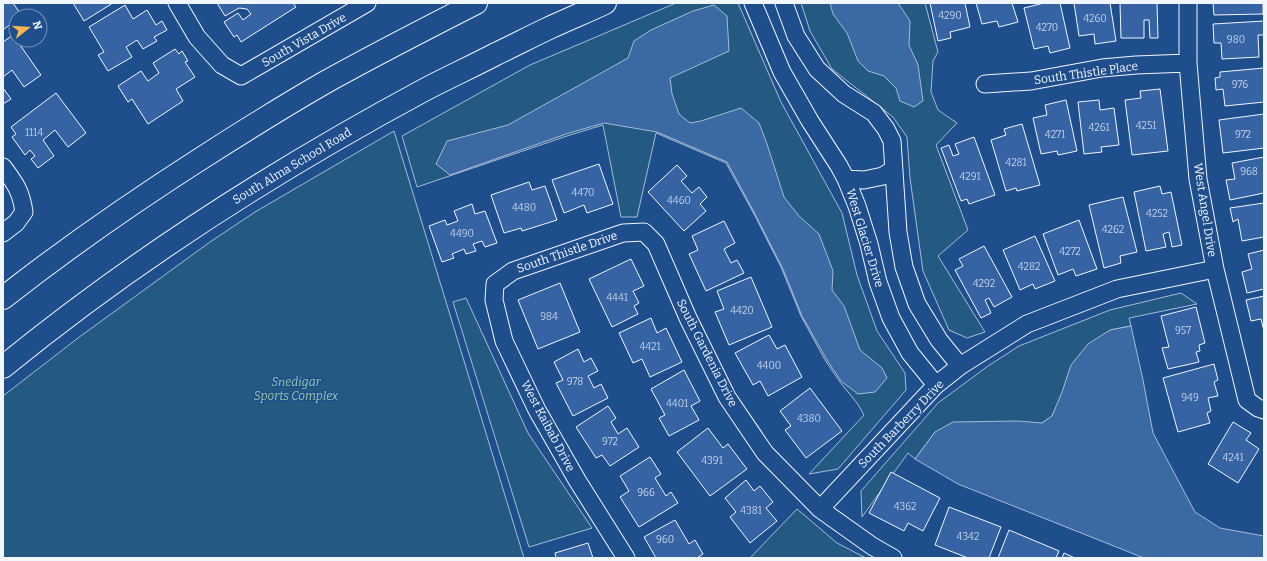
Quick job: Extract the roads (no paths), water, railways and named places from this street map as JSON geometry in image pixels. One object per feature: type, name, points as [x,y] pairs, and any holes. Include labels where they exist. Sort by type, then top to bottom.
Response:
[{"type":"main road","points":[[3,298],[76,243],[169,179],[243,131],[323,84],[420,31],[476,3]]},
{"type":"main road","name":"South Alma School Road","points":[[3,367],[99,292],[191,228],[286,168],[344,134],[427,89],[546,30],[605,3]]},
{"type":"street","name":"South Vista Drive","points":[[177,3],[197,37],[222,65],[241,76],[367,3]]},
{"type":"street","name":"West Glacier Drive","points":[[753,3],[782,72],[846,179],[857,206],[878,282],[891,318],[910,353],[936,385]]},
{"type":"street","points":[[784,3],[796,36],[817,69],[844,94],[874,113],[886,129],[892,141],[898,232],[904,267],[917,304],[939,340],[960,366]]},
{"type":"street","name":"West Angel Drive","points":[[1188,3],[1188,63],[1198,179],[1214,269],[1247,400],[1261,409]]},
{"type":"street","name":"South Thistle Place","points":[[985,84],[1031,80],[1102,68],[1188,63]]},
{"type":"street","points":[[3,166],[16,183],[22,198],[24,212],[16,223],[3,233]]},
{"type":"street","points":[[846,179],[864,180],[883,176],[894,169]]},
{"type":"street","name":"South Thistle Drive","points":[[495,284],[513,271],[623,233],[644,232]]},
{"type":"street","name":"South Gardenia Drive","points":[[644,232],[656,244],[688,318],[727,397],[765,453],[820,509],[872,546],[892,558]]},
{"type":"street","name":"South Barberry Drive","points":[[820,509],[936,385],[960,366],[1027,324],[1118,289],[1214,269]]},
{"type":"street","name":"West Kaibab Drive","points":[[495,284],[494,300],[504,341],[549,431],[577,480],[626,558]]},
{"type":"park label","name":"Snedigar Sports Complex","points":[[296,389]]}]
